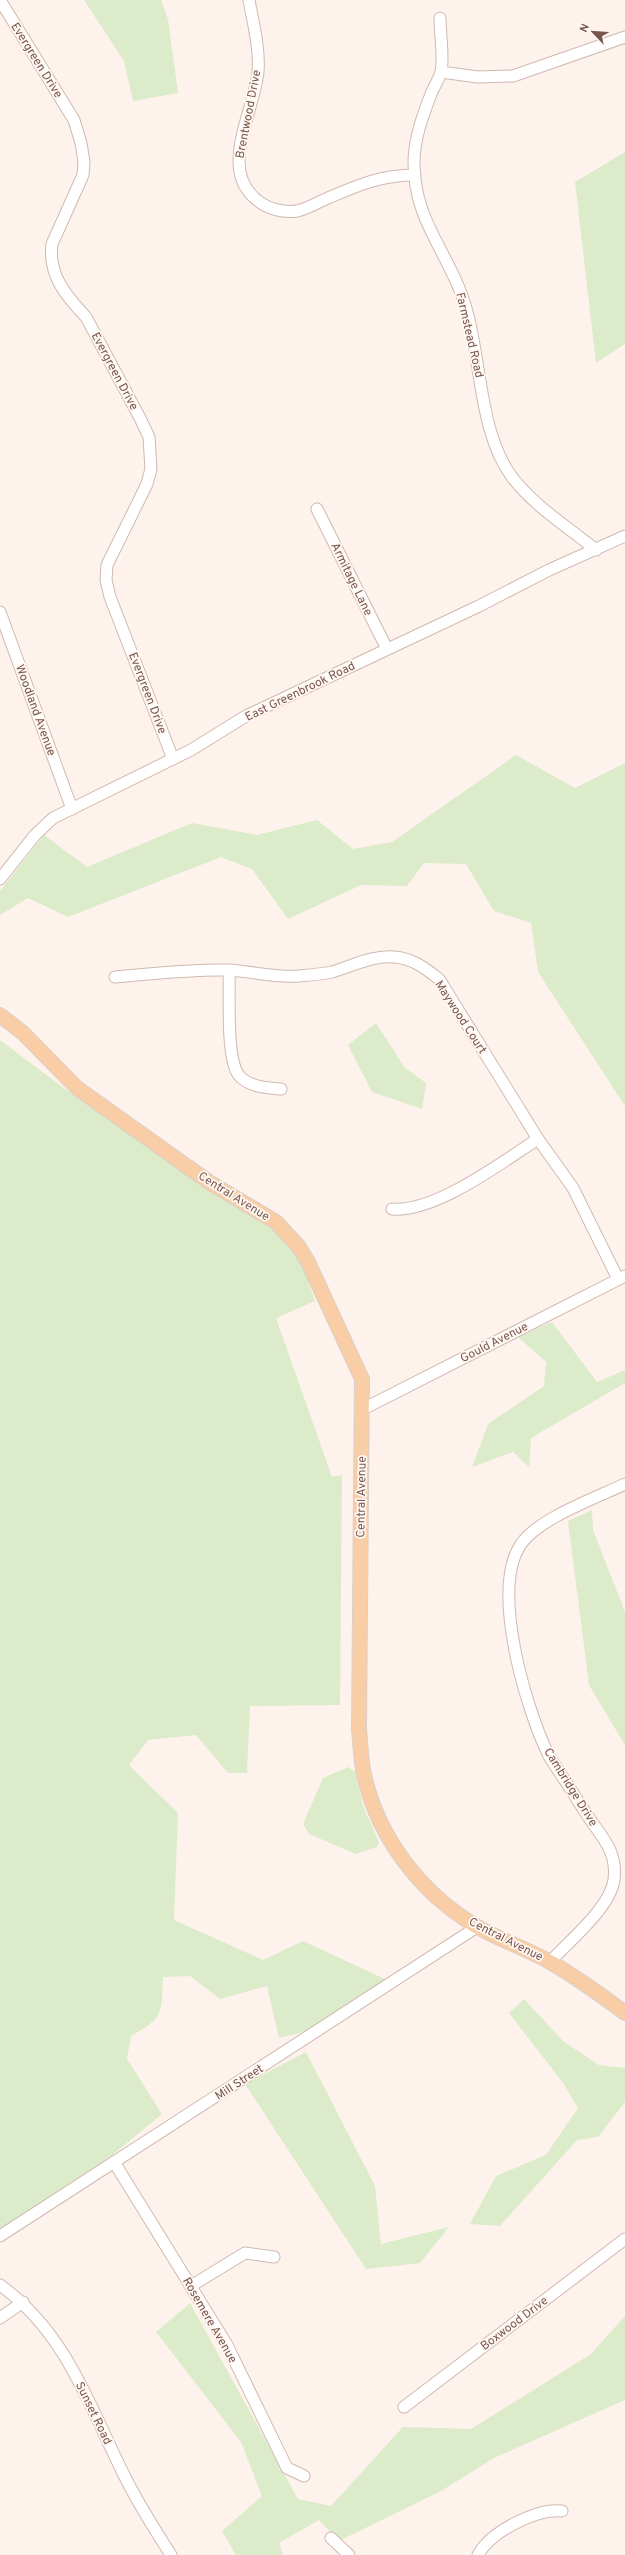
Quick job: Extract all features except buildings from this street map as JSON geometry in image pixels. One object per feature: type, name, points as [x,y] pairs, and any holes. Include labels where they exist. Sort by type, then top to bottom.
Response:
[{"type":"main road","name":"Central Avenue","points":[[0,1015],[22,1033],[77,1088],[209,1182],[276,1222],[288,1234],[308,1262],[362,1379],[363,1409],[359,1728],[363,1770],[372,1803],[387,1836],[407,1866],[437,1898],[477,1927],[550,1962],[625,2013]]},
{"type":"street","name":"Evergreen Drive","points":[[0,0],[74,120],[81,143],[84,162],[83,175],[52,244],[51,252],[54,275],[71,301],[86,317],[148,437],[150,468],[147,484],[112,552],[107,565],[106,580],[110,597],[174,759]]},
{"type":"street","name":"Brentwood Drive","points":[[249,0],[257,48],[258,72],[238,159],[242,180],[254,198],[271,209],[298,211],[372,180],[395,175],[415,175]]},
{"type":"street","name":"Farmstead Road","points":[[440,18],[441,72],[420,126],[414,160],[415,175],[422,212],[459,289],[468,317],[486,409],[500,457],[511,476],[528,495],[596,550]]},
{"type":"street","points":[[441,72],[478,77],[513,76],[625,37]]},
{"type":"street","name":"Armitage Lane","points":[[317,509],[387,649]]},
{"type":"street","name":"East Greenbrook Road","points":[[0,879],[34,835],[54,818],[174,759],[246,716],[550,570],[625,536]]},
{"type":"street","name":"Woodland Avenue","points":[[0,612],[72,809]]},
{"type":"street","name":"Maywood Court","points":[[115,977],[201,970],[230,970],[272,976],[299,976],[331,972],[374,958],[394,957],[411,960],[424,966],[439,979],[538,1139],[573,1188],[621,1278]]},
{"type":"street","points":[[230,970],[232,1054],[239,1075],[250,1083],[263,1088],[281,1089]]},
{"type":"street","points":[[392,1209],[413,1208],[466,1186],[538,1139]]},
{"type":"street","name":"Gould Avenue","points":[[363,1409],[621,1278]]},
{"type":"street","name":"Cambridge Drive","points":[[550,1962],[601,1908],[612,1887],[615,1868],[609,1845],[549,1755],[535,1722],[524,1689],[514,1641],[509,1585],[510,1571],[521,1544],[536,1528],[625,1484]]},
{"type":"street","name":"Mill Street","points":[[0,2236],[477,1927]]},
{"type":"street","name":"Rosemere Avenue","points":[[114,2162],[227,2345],[287,2468],[304,2476]]},
{"type":"street","name":"Boxwood Drive","points":[[404,2407],[625,2239]]},
{"type":"street","points":[[191,2286],[245,2253],[274,2257]]},
{"type":"street","name":"Sunset Road","points":[[0,2285],[23,2302],[57,2341],[71,2364],[127,2480],[171,2555]]},
{"type":"street","points":[[0,2318],[23,2302]]},
{"type":"street","points":[[478,2555],[495,2534],[536,2514],[552,2510],[562,2511]]},
{"type":"street","points":[[331,2538],[349,2555]]},
{"type":"green space","points":[[84,0],[161,0],[168,19],[178,93],[133,101],[124,61]]},
{"type":"green space","points":[[625,152],[625,344],[596,363],[575,182]]},
{"type":"green space","points":[[516,755],[575,788],[625,763],[625,1106],[538,972],[531,923],[494,911],[466,864],[424,863],[407,886],[361,885],[288,919],[252,869],[221,857],[68,917],[28,898],[0,915],[0,891],[44,835],[87,867],[192,823],[257,835],[317,820],[353,849],[392,842]]},
{"type":"green space","points":[[376,1023],[405,1068],[426,1083],[422,1109],[372,1092],[348,1045]]},
{"type":"green space","points":[[0,1040],[77,1098],[276,1232],[299,1256],[315,1301],[276,1318],[332,1477],[342,1475],[340,1705],[250,1706],[247,1773],[228,1773],[196,1735],[148,1740],[129,1765],[178,1813],[174,1920],[263,1960],[303,1941],[387,1980],[307,2031],[279,2038],[267,1986],[220,1999],[190,1976],[163,1977],[162,1999],[159,2013],[156,2019],[150,2024],[131,2036],[127,2059],[162,2114],[98,2167],[0,2229]]},
{"type":"green space","points":[[552,1322],[597,1382],[625,1370],[625,1383],[531,1438],[529,1467],[513,1452],[472,1467],[488,1424],[544,1386],[546,1362],[518,1337]]},
{"type":"green space","points":[[592,1510],[593,1530],[625,1612],[625,1745],[589,1685],[568,1521]]},
{"type":"green space","points":[[348,1767],[355,1772],[363,1806],[379,1842],[377,1847],[356,1854],[309,1834],[303,1824],[323,1778]]},
{"type":"green space","points":[[524,1999],[563,2041],[599,2065],[625,2068],[625,2102],[598,2137],[577,2140],[500,2226],[470,2224],[496,2176],[546,2155],[578,2108],[563,2083],[509,2013]]},
{"type":"green space","points":[[306,2052],[375,2186],[381,2244],[449,2227],[420,2263],[366,2269],[245,2084]]},
{"type":"green space","points":[[190,2303],[298,2499],[331,2506],[403,2427],[471,2429],[591,2354],[625,2316],[625,2400],[494,2458],[441,2491],[339,2541],[319,2520],[279,2543],[283,2555],[236,2555],[222,2531],[262,2496],[241,2442],[156,2332]]}]
